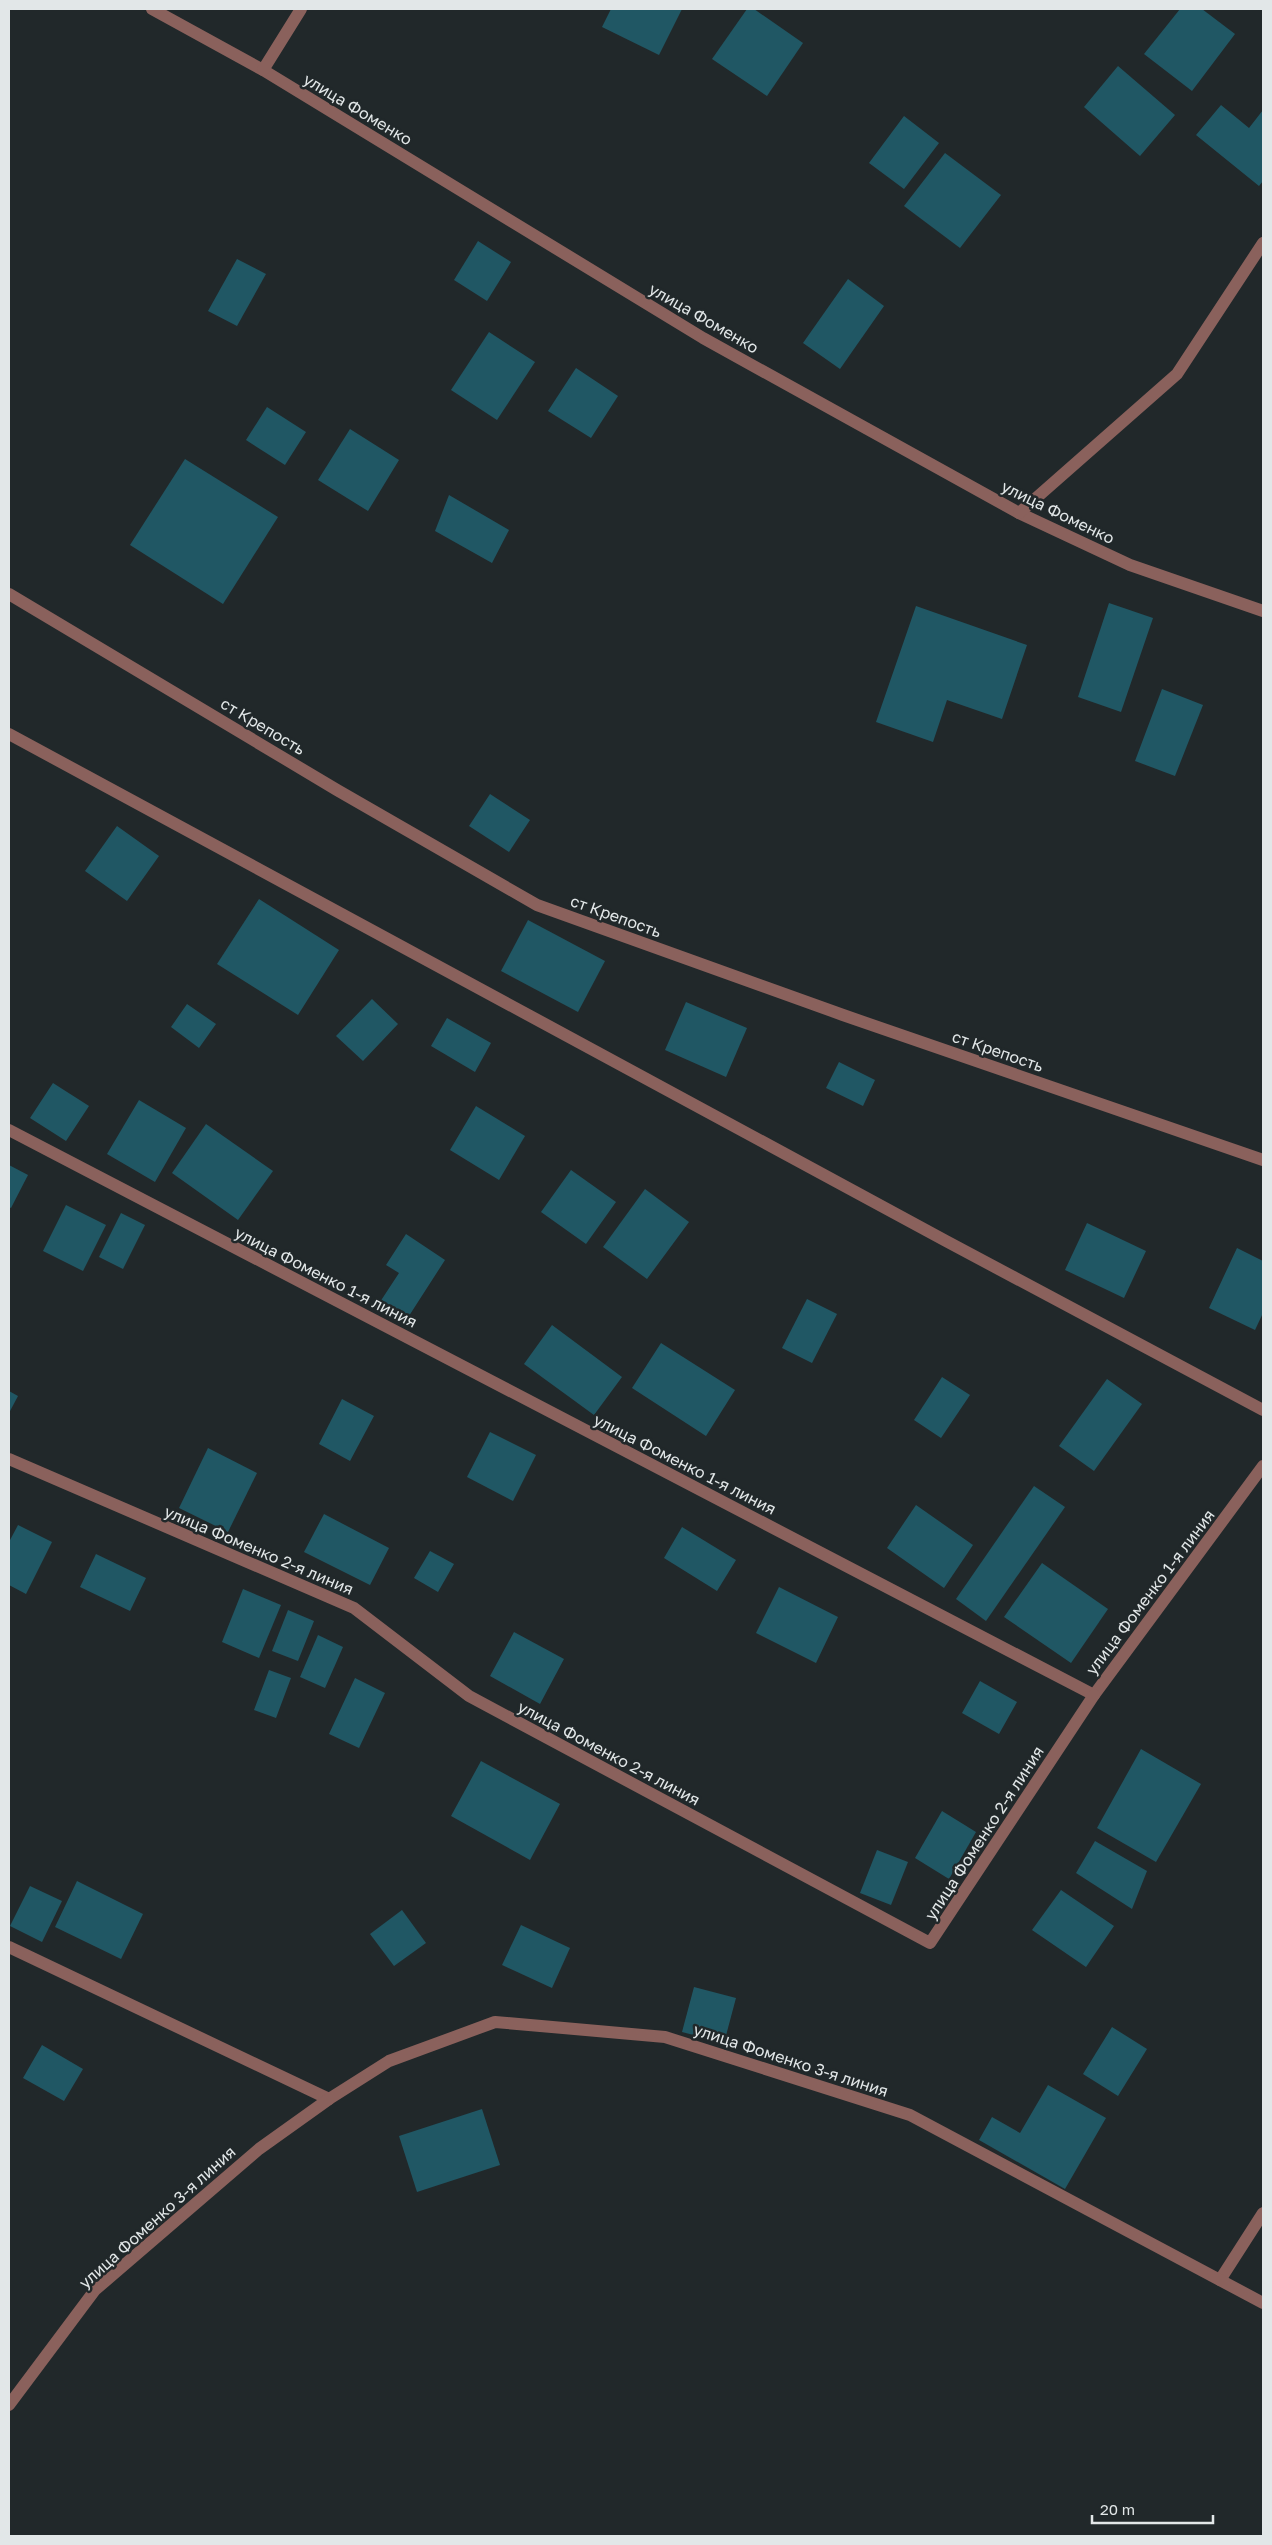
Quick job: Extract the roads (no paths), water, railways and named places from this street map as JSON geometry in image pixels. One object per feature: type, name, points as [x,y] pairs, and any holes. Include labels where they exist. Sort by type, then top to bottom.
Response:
[{"type":"street","name":"улица Фоменко","points":[[152,9],[263,70],[703,338],[1019,513],[1130,565],[1263,611]]},
{"type":"street","points":[[263,70],[301,9]]},
{"type":"street","points":[[1019,513],[1177,374],[1263,243]]},
{"type":"street","name":"ст Крепость","points":[[9,594],[537,905],[843,1015],[1263,1160]]},
{"type":"street","points":[[9,734],[946,1241],[1263,1410]]},
{"type":"street","name":"улица Фоменко 1-я линия","points":[[9,1130],[1094,1695],[1263,1466]]},
{"type":"street","name":"улица Фоменко 2-я линия","points":[[9,1459],[354,1608],[469,1696],[930,1943],[1094,1695]]},
{"type":"street","points":[[9,1947],[329,2098]]},
{"type":"street","name":"улица Фоменко 3-я линия","points":[[9,2405],[95,2290],[259,2149],[329,2098],[389,2061],[495,2022],[665,2037],[910,2115],[1263,2303]]},
{"type":"street","points":[[1220,2280],[1263,2213]]}]
